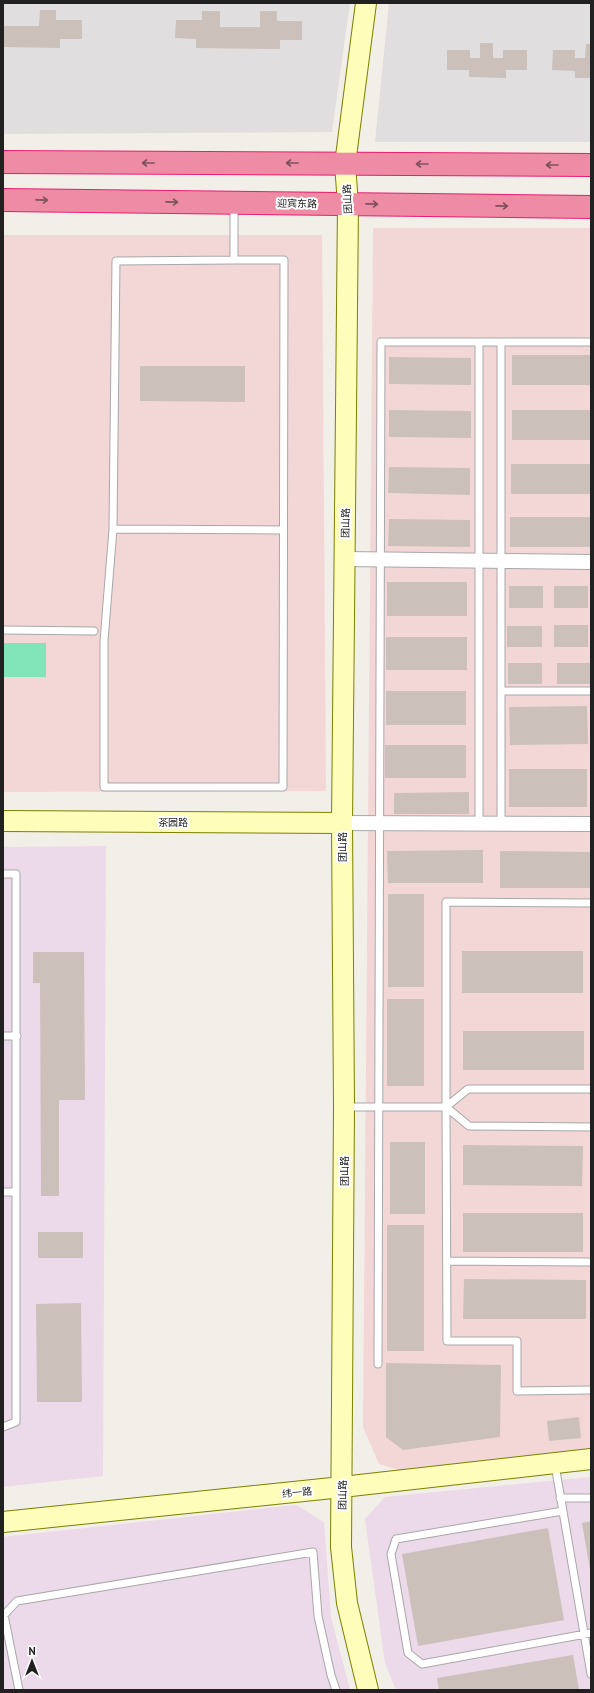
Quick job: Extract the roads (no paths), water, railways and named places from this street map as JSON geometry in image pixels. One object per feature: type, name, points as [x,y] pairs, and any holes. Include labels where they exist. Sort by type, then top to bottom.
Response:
[{"type":"highway","points":[[3,162],[591,165]]},
{"type":"highway","name":"迎宾东路","points":[[3,200],[591,207]]},
{"type":"street","name":"团山路","points":[[366,3],[344,164],[348,204],[342,823],[344,1107],[341,1547],[347,1603],[368,1690]]},
{"type":"street","points":[[344,559],[591,562]]},
{"type":"street","name":"茶园路","points":[[3,821],[342,823]]},
{"type":"street","points":[[342,823],[591,824]]},
{"type":"street","name":"纬一路","points":[[3,1522],[342,1487],[591,1459]]},
{"type":"lane","points":[[234,203],[234,260]]},
{"type":"lane","points":[[284,260],[283,786],[104,786],[104,641],[113,529],[116,261],[284,260]]},
{"type":"lane","points":[[378,1364],[381,342],[591,342]]},
{"type":"lane","points":[[479,342],[479,823]]},
{"type":"lane","points":[[501,342],[501,823]]},
{"type":"lane","points":[[113,529],[283,530]]},
{"type":"lane","points":[[3,630],[94,631]]},
{"type":"lane","points":[[501,691],[591,691]]},
{"type":"lane","points":[[3,874],[16,874],[17,1036],[16,1422],[3,1427]]},
{"type":"lane","points":[[591,903],[446,902],[447,1341],[517,1341],[517,1390],[591,1390]]},
{"type":"lane","points":[[3,1036],[17,1036]]},
{"type":"lane","points":[[344,1107],[446,1107],[468,1089],[591,1089]]},
{"type":"lane","points":[[446,1107],[469,1126],[591,1127]]},
{"type":"lane","points":[[3,1192],[16,1192]]},
{"type":"lane","points":[[447,1261],[591,1262]]},
{"type":"lane","points":[[554,1463],[562,1511],[588,1634],[591,1674]]},
{"type":"lane","points":[[560,1498],[591,1498]]},
{"type":"lane","points":[[562,1511],[396,1539],[391,1554],[408,1653],[422,1664],[588,1634]]},
{"type":"lane","points":[[19,1690],[4,1615],[17,1601],[313,1552],[318,1616],[331,1675],[336,1690]]}]
